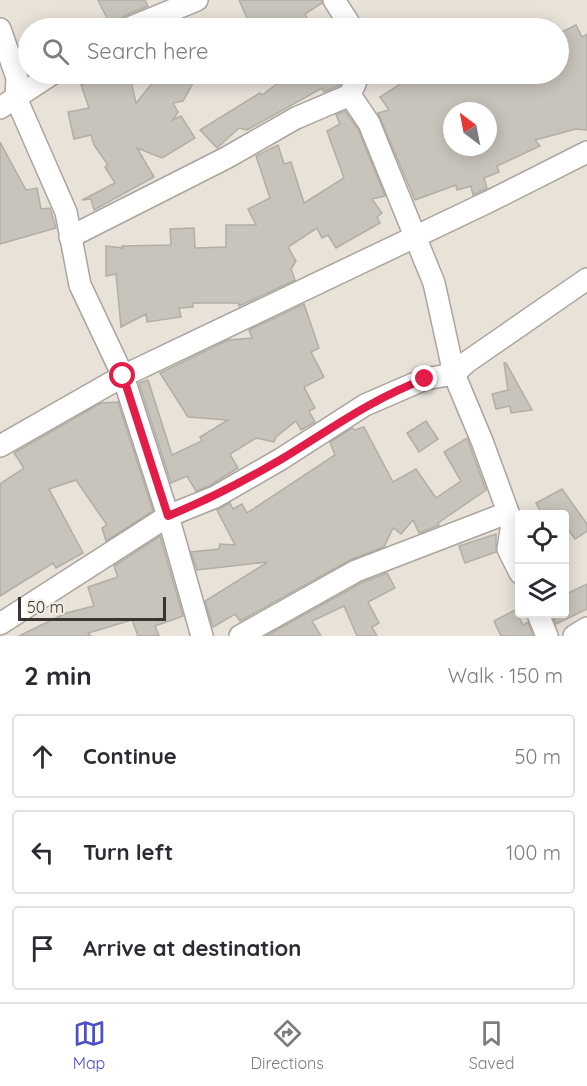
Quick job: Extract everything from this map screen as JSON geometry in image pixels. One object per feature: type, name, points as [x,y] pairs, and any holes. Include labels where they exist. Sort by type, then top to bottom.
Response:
[{"type":"street","points":[[153,18],[197,0]]},
{"type":"street","points":[[334,0],[346,18]]},
{"type":"street","points":[[0,29],[17,78],[8,103],[66,212],[80,285],[123,376],[168,516],[202,636]]},
{"type":"street","points":[[8,103],[37,84]]},
{"type":"street","points":[[70,237],[226,158],[296,118],[350,95],[355,84]]},
{"type":"street","points":[[350,95],[369,123],[434,283],[454,374],[512,523],[508,549],[515,564]]},
{"type":"street","points":[[0,446],[123,376],[416,234],[488,202],[587,152]]},
{"type":"street","points":[[0,624],[168,516],[215,497],[393,390],[425,379],[454,374],[467,362],[587,279]]},
{"type":"street","points":[[240,636],[356,571],[507,513]]},
{"type":"street","points":[[540,618],[547,636]]},
{"type":"street","points":[[574,636],[587,628]]},
{"type":"building","points":[[98,0],[145,0],[148,6],[122,18],[107,18]]},
{"type":"building","points":[[239,0],[321,0],[322,3],[305,14],[307,18],[247,18]]},
{"type":"building","points":[[576,25],[582,37],[587,34],[587,130],[576,129],[535,140],[540,146],[497,166],[499,172],[484,178],[487,188],[473,195],[471,186],[457,190],[456,185],[415,200],[378,113],[389,110],[380,97],[400,84],[569,84],[569,28]]},
{"type":"building","points":[[84,84],[132,84],[136,103],[152,84],[192,84],[183,101],[173,103],[178,112],[173,120],[181,116],[195,138],[162,158],[137,148],[154,177],[94,210],[91,199],[82,200],[115,183],[91,135],[74,139],[68,112],[89,108],[81,85]]},
{"type":"building","points":[[277,84],[340,85],[324,92],[322,88],[247,130],[239,128],[217,148],[200,130],[260,93],[262,95]]},
{"type":"building","points":[[345,111],[358,129],[385,196],[372,199],[382,213],[377,217],[380,223],[336,248],[328,235],[322,238],[317,228],[288,247],[296,261],[291,269],[295,280],[239,306],[238,303],[193,303],[193,307],[179,308],[181,317],[147,322],[146,314],[121,327],[116,274],[106,276],[106,246],[123,248],[122,246],[171,245],[170,229],[194,228],[195,248],[226,247],[226,225],[256,225],[248,209],[270,198],[256,156],[278,145],[284,164],[291,162],[304,203],[344,178],[327,131],[340,124],[336,115]]},
{"type":"building","points":[[0,142],[26,190],[37,188],[41,209],[50,208],[56,228],[0,244]]},
{"type":"building","points":[[304,304],[319,348],[311,352],[324,377],[304,387],[315,408],[309,411],[315,422],[301,430],[296,421],[276,437],[274,442],[256,438],[230,454],[238,468],[209,486],[196,491],[187,476],[171,483],[139,383],[148,380],[172,455],[202,441],[200,437],[228,420],[188,417],[160,373],[228,340],[252,338],[249,330]]},
{"type":"building","points":[[504,363],[532,410],[511,413],[510,406],[496,409],[492,394],[508,390]]},
{"type":"building","points":[[118,402],[153,511],[106,541],[102,528],[107,525],[76,480],[49,489],[83,553],[56,568],[53,563],[0,596],[0,484],[24,468],[14,453],[101,403]]},
{"type":"building","points":[[426,421],[438,439],[419,452],[407,433]]},
{"type":"building","points":[[364,427],[393,482],[416,469],[436,498],[461,481],[444,452],[467,438],[486,490],[438,523],[439,525],[419,533],[413,520],[401,534],[393,528],[384,547],[350,560],[240,621],[235,614],[213,627],[205,601],[268,562],[197,570],[191,552],[219,549],[220,544],[235,545],[217,510],[230,503],[233,509],[242,504],[247,513],[335,455],[330,442],[352,428],[355,430]]},
{"type":"building","points":[[562,489],[587,524],[587,531],[575,539],[569,531],[569,510],[540,510],[536,503]]},
{"type":"building","points":[[496,534],[496,552],[465,563],[459,546]]},
{"type":"building","points":[[160,536],[183,616],[155,626],[159,636],[138,636],[132,620],[88,633],[91,636],[19,636],[66,613],[94,606],[88,587],[118,577],[114,566]]},
{"type":"building","points":[[387,573],[395,588],[368,602],[379,623],[372,627],[377,636],[357,636],[344,606],[312,621],[321,636],[266,636],[361,583]]},
{"type":"building","points":[[587,584],[587,609],[569,618],[569,593]]},
{"type":"building","points":[[515,610],[515,618],[519,618],[523,625],[528,622],[533,636],[501,636],[494,621]]},
{"type":"building","points":[[554,618],[568,618],[556,624]]},
{"type":"route","points":[[123,376],[168,516],[215,497],[393,390],[425,379]]}]
